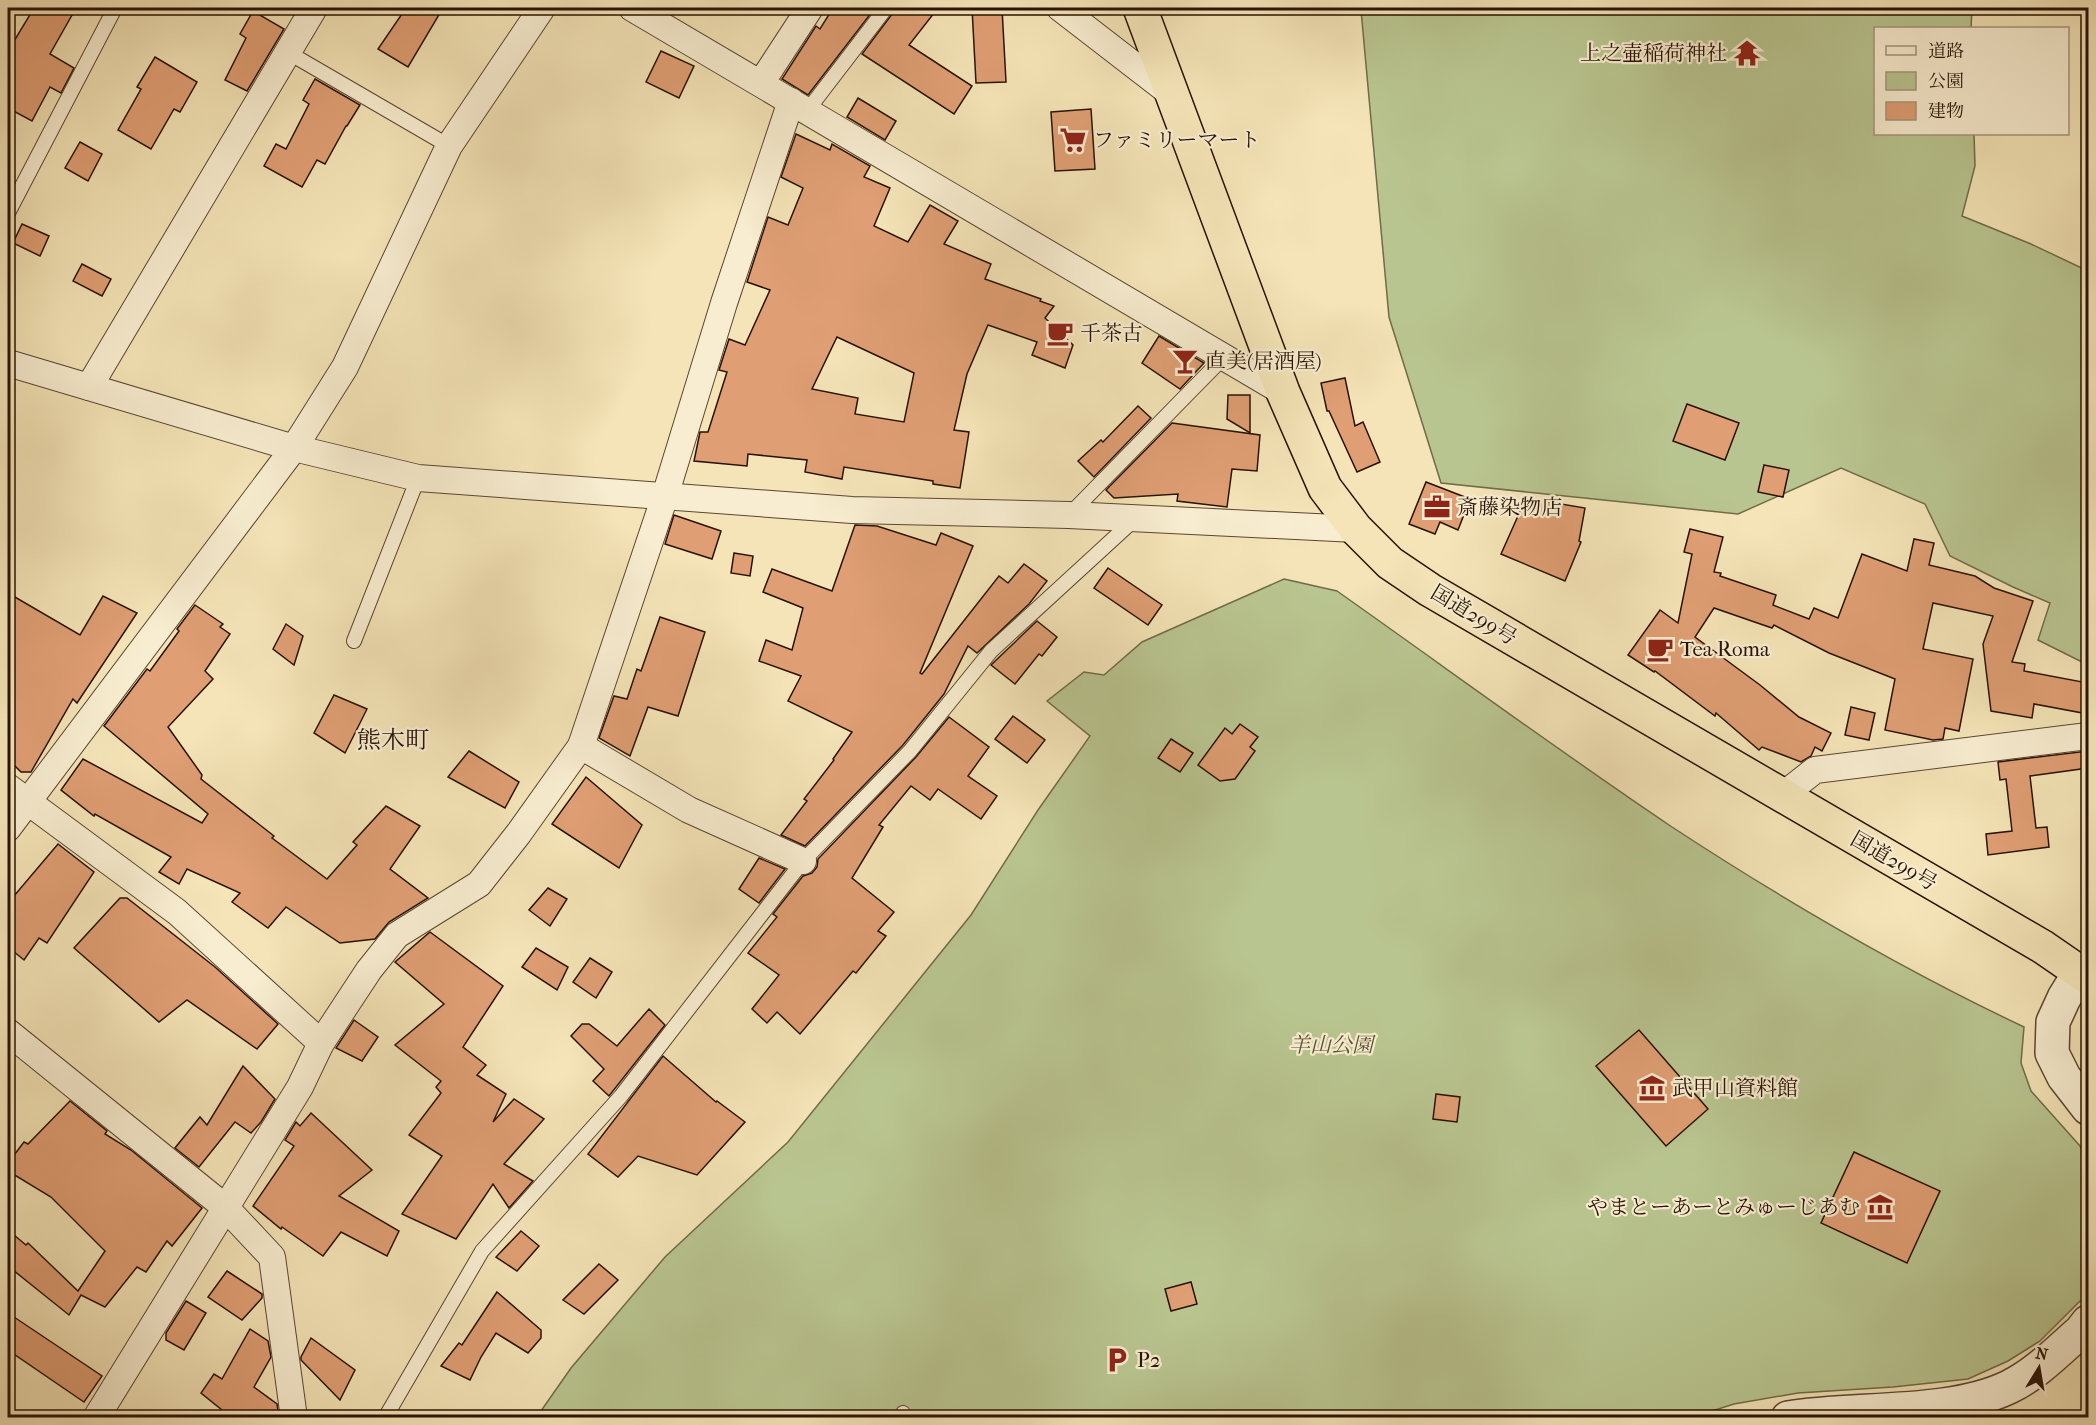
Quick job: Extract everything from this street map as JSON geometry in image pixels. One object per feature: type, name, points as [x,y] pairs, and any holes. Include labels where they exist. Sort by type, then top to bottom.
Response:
[{"type":"highway","name":"国道299号","points":[[1140,8],[1283,392],[1325,488],[1356,529],[1390,563],[1430,590],[2043,947],[2084,975]]},
{"type":"street","points":[[8,828],[18,794],[294,448],[345,367],[449,146],[542,8]]},
{"type":"street","points":[[632,8],[1283,392]]},
{"type":"street","points":[[761,84],[810,8]]},
{"type":"street","points":[[1060,8],[1174,97]]},
{"type":"street","points":[[89,387],[289,53],[309,9]]},
{"type":"street","points":[[96,1418],[300,1087],[321,1043],[369,970],[397,935],[479,884],[519,833],[581,746],[665,496],[724,303],[799,106]]},
{"type":"street","points":[[8,363],[294,448],[418,478],[852,510],[1069,514],[1356,529]]},
{"type":"street","points":[[1782,796],[1815,770],[2088,736]]},
{"type":"street","points":[[581,746],[689,810],[803,861]]},
{"type":"street","points":[[18,794],[177,912],[321,1043]]},
{"type":"street","points":[[2084,975],[2064,998],[2053,1022],[2052,1053],[2076,1079],[2088,1108]]},
{"type":"street","points":[[8,1032],[226,1208],[272,1257],[294,1418]]},
{"type":"street","points":[[1796,1417],[1942,1405],[1984,1396],[2026,1378],[2081,1331],[2088,1322]]},
{"type":"lane","points":[[8,213],[115,8]]},
{"type":"lane","points":[[799,106],[886,8]]},
{"type":"lane","points":[[289,53],[449,146]]},
{"type":"lane","points":[[1069,514],[1224,357]]},
{"type":"lane","points":[[354,641],[418,478]]},
{"type":"lane","points":[[385,1418],[482,1251],[621,1096],[803,861],[910,751],[991,651],[1137,517]]},
{"type":"green space","points":[[1377,8],[1972,8],[1971,27],[1874,27],[1874,135],[1974,135],[1975,166],[1962,216],[2031,244],[2088,271],[2088,665],[2038,640],[2050,603],[1950,556],[1925,504],[1841,468],[1738,514],[1441,483],[1389,317],[1361,10]]},
{"type":"green space","name":"羊山公園","points":[[1284,579],[1337,591],[1672,827],[1801,908],[1889,958],[2024,1027],[2021,1063],[2031,1091],[2080,1146],[2088,1163],[2088,1283],[2083,1298],[2040,1341],[2008,1361],[1968,1379],[1893,1387],[1798,1393],[1734,1404],[1690,1418],[536,1418],[571,1368],[665,1257],[788,1142],[971,915],[1038,810],[1090,736],[1047,701],[1084,672],[1104,675],[1142,642]]},
{"type":"building","points":[[34,8],[76,8],[50,54],[74,68],[61,93],[50,87],[32,121],[8,108],[8,51]]},
{"type":"building","points":[[406,8],[443,8],[408,67],[378,49]]},
{"type":"building","points":[[833,8],[875,8],[808,95],[782,79],[816,26],[820,29]]},
{"type":"building","points":[[895,8],[938,8],[909,45],[972,86],[954,114],[862,54]]},
{"type":"building","points":[[972,8],[1002,8],[1006,82],[976,83]]},
{"type":"building","points":[[253,11],[284,29],[247,91],[225,80],[246,38],[240,34]]},
{"type":"building","points":[[661,51],[694,66],[679,98],[646,82]]},
{"type":"building","points":[[155,57],[197,82],[180,112],[174,109],[151,149],[118,130],[141,89],[137,87]]},
{"type":"building","points":[[315,79],[360,105],[325,164],[317,160],[302,187],[264,166],[276,144],[286,149],[309,104],[303,100]]},
{"type":"building","points":[[858,98],[896,121],[885,140],[847,117]]},
{"type":"building","name":"ファミリーマート","points":[[1091,109],[1095,169],[1055,171],[1051,112]]},
{"type":"building","points":[[796,134],[830,150],[832,144],[870,166],[864,177],[890,188],[874,226],[908,242],[930,205],[958,221],[944,244],[991,264],[985,279],[1054,306],[1045,318],[1073,345],[1065,368],[1032,355],[1037,342],[988,325],[967,374],[954,430],[969,432],[960,488],[933,484],[933,481],[844,467],[842,479],[805,472],[807,460],[748,454],[747,466],[694,461],[700,432],[708,432],[727,372],[719,370],[729,339],[745,345],[770,290],[747,282],[768,217],[788,225],[803,188],[781,177]],"holes":[[[837,337],[914,373],[904,422],[855,414],[858,398],[812,389]]]},
{"type":"building","points":[[80,142],[102,154],[88,181],[65,168]]},
{"type":"building","points":[[22,224],[49,236],[40,256],[13,243]]},
{"type":"building","points":[[82,264],[111,279],[102,296],[73,281]]},
{"type":"building","points":[[1159,336],[1204,363],[1180,389],[1142,363]]},
{"type":"building","points":[[1345,378],[1355,426],[1363,422],[1380,462],[1357,472],[1327,411],[1321,383]]},
{"type":"building","points":[[1228,395],[1250,395],[1250,433],[1227,419]]},
{"type":"building","points":[[1687,404],[1739,423],[1725,460],[1673,441]]},
{"type":"building","points":[[1138,406],[1151,418],[1094,477],[1078,461],[1101,440],[1103,442]]},
{"type":"building","points":[[1172,423],[1260,435],[1257,471],[1232,469],[1227,507],[1177,501],[1178,494],[1114,498],[1106,490]]},
{"type":"building","points":[[1764,465],[1789,470],[1783,497],[1758,492]]},
{"type":"building","points":[[1426,482],[1470,499],[1458,530],[1440,522],[1435,534],[1409,524]]},
{"type":"building","points":[[1526,498],[1585,508],[1579,541],[1581,542],[1565,581],[1501,554]]},
{"type":"building","points":[[674,515],[721,531],[712,559],[665,544]]},
{"type":"building","points":[[855,525],[877,526],[936,545],[941,533],[973,546],[920,673],[922,674],[999,576],[1008,583],[1024,564],[1047,581],[1029,604],[977,653],[968,646],[944,694],[903,745],[805,846],[781,835],[807,801],[804,799],[852,732],[788,701],[801,676],[759,661],[766,640],[792,650],[803,608],[763,592],[772,569],[832,591]]},
{"type":"building","points":[[1690,529],[1723,537],[1714,572],[1776,595],[1773,605],[1809,619],[1814,608],[1838,618],[1862,554],[1907,571],[1914,539],[1934,543],[1929,565],[1975,576],[1994,588],[2033,601],[2012,662],[2025,664],[2024,671],[2088,683],[2088,714],[2034,704],[2032,718],[1991,711],[1983,644],[1993,616],[1933,603],[1923,649],[1973,659],[1959,731],[1945,728],[1943,739],[1933,740],[1885,730],[1895,679],[1829,653],[1774,625],[1772,628],[1714,608],[1695,637],[1799,717],[1831,733],[1822,751],[1815,747],[1811,756],[1801,762],[1762,747],[1759,750],[1716,713],[1715,716],[1655,671],[1628,655],[1660,610],[1678,623],[1692,554],[1684,552]]},
{"type":"building","points":[[734,553],[753,556],[750,576],[731,573]]},
{"type":"building","points":[[1108,568],[1162,605],[1148,625],[1094,588]]},
{"type":"building","points":[[8,593],[80,635],[103,596],[137,613],[77,703],[73,699],[31,772],[21,772],[8,759]]},
{"type":"building","points":[[195,605],[223,624],[220,627],[230,634],[205,671],[213,679],[168,727],[202,775],[201,779],[274,836],[272,838],[327,879],[357,845],[353,842],[386,806],[420,826],[390,869],[428,898],[389,922],[375,939],[340,943],[286,907],[268,928],[232,902],[240,893],[187,869],[179,884],[159,872],[171,857],[95,814],[94,816],[61,790],[83,759],[202,823],[208,814],[104,726],[147,669],[150,671]]},
{"type":"building","points":[[660,617],[705,632],[678,716],[648,707],[630,756],[599,738],[614,696],[627,699],[637,669],[641,671]]},
{"type":"building","points":[[1037,621],[1057,637],[1042,656],[1039,654],[1015,684],[991,665]]},
{"type":"building","points":[[286,624],[303,636],[294,665],[273,649]]},
{"type":"building","points":[[334,695],[367,709],[345,753],[314,733]]},
{"type":"building","points":[[1851,707],[1875,713],[1869,740],[1845,735]]},
{"type":"building","points":[[1013,716],[1045,740],[1027,763],[995,739]]},
{"type":"building","points":[[949,717],[989,747],[968,776],[997,796],[981,819],[938,789],[930,800],[911,786],[879,825],[883,827],[852,878],[894,912],[878,931],[886,936],[856,973],[853,971],[800,1034],[777,1012],[767,1023],[752,1009],[779,975],[748,953],[777,917],[773,914],[803,876],[812,873],[817,867],[818,859],[916,757]]},
{"type":"building","points":[[1240,724],[1258,737],[1250,747],[1255,751],[1235,779],[1220,781],[1198,765],[1225,728],[1232,734]]},
{"type":"building","points":[[1171,739],[1193,753],[1180,772],[1158,758]]},
{"type":"building","points":[[469,751],[519,782],[505,808],[448,777]]},
{"type":"building","points":[[2088,751],[2088,768],[2030,776],[2036,828],[2047,827],[2049,847],[1988,855],[1986,834],[2012,831],[2006,779],[2000,780],[1998,762]]},
{"type":"building","points":[[586,777],[642,825],[619,868],[552,824]]},
{"type":"building","points":[[58,844],[94,872],[47,943],[39,938],[24,960],[8,947],[8,903]]},
{"type":"building","points":[[759,858],[785,869],[759,903],[739,889]]},
{"type":"building","points":[[548,888],[567,899],[550,926],[529,910]]},
{"type":"building","points":[[120,898],[127,898],[215,967],[278,1024],[257,1049],[187,1000],[159,1022],[74,948]]},
{"type":"building","points":[[430,932],[503,986],[463,1047],[486,1065],[477,1075],[506,1094],[493,1122],[514,1099],[544,1119],[504,1164],[533,1181],[509,1208],[493,1184],[456,1239],[402,1214],[442,1156],[409,1135],[441,1093],[436,1087],[441,1081],[395,1045],[444,1004],[395,962]]},
{"type":"building","points":[[536,948],[568,967],[557,990],[522,967]]},
{"type":"building","points":[[590,958],[612,972],[596,998],[573,982]]},
{"type":"building","points":[[649,1009],[665,1025],[609,1096],[593,1081],[604,1069],[571,1036],[582,1024],[589,1024],[617,1046]]},
{"type":"building","points":[[354,1020],[378,1037],[362,1061],[336,1048]]},
{"type":"building","name":"武甲山資料館","points":[[1639,1030],[1708,1109],[1666,1146],[1596,1066]]},
{"type":"building","points":[[663,1056],[716,1102],[745,1122],[697,1175],[638,1156],[618,1177],[588,1154]]},
{"type":"building","points":[[243,1066],[275,1099],[261,1122],[251,1133],[235,1122],[199,1167],[175,1148],[200,1117],[207,1125]]},
{"type":"building","points":[[1436,1094],[1460,1097],[1457,1122],[1433,1119]]},
{"type":"building","points":[[70,1101],[107,1131],[105,1134],[131,1150],[202,1208],[172,1246],[167,1241],[146,1272],[137,1267],[105,1307],[81,1295],[69,1315],[8,1266],[8,1230],[26,1245],[28,1243],[78,1291],[105,1251],[51,1197],[8,1171],[8,1163],[24,1142],[28,1144]]},
{"type":"building","points":[[311,1113],[372,1170],[339,1196],[399,1231],[387,1256],[341,1232],[323,1256],[282,1227],[281,1229],[253,1206],[294,1146],[285,1140],[296,1122],[300,1126]]},
{"type":"building","name":"やまとーあーとみゅーじあむ","points":[[1854,1152],[1940,1191],[1907,1263],[1821,1223]]},
{"type":"building","points":[[521,1231],[539,1246],[517,1271],[496,1257]]},
{"type":"building","points":[[599,1264],[618,1280],[584,1314],[563,1300]]},
{"type":"building","points":[[227,1271],[262,1294],[262,1298],[242,1320],[208,1297]]},
{"type":"building","points":[[1191,1282],[1197,1304],[1171,1311],[1165,1289]]},
{"type":"building","points":[[497,1292],[541,1330],[541,1338],[528,1353],[496,1333],[470,1380],[441,1366],[459,1343],[462,1345]]},
{"type":"building","points":[[186,1301],[206,1313],[184,1350],[166,1340],[166,1333]]},
{"type":"building","points":[[8,1313],[102,1376],[84,1402],[8,1350]]},
{"type":"building","points":[[250,1329],[268,1341],[271,1357],[254,1387],[277,1404],[279,1418],[232,1418],[201,1393],[214,1374],[222,1379]]},
{"type":"building","points":[[311,1338],[355,1370],[340,1400],[301,1360]]},
{"type":"place","name":"上之壷稲荷神社","points":[[1747,53]]},
{"type":"place","name":"ファミリーマート","points":[[1073,140]]},
{"type":"place","name":"千茶古","points":[[1060,333]]},
{"type":"place","name":"直美(居酒屋)","points":[[1185,361]]},
{"type":"place","name":"斎藤染物店","points":[[1437,507]]},
{"type":"place","name":"Tea Roma","points":[[1660,649]]},
{"type":"place","name":"武甲山資料館","points":[[1652,1088]]},
{"type":"place","name":"やまとーあーとみゅーじあむ","points":[[1880,1207]]},
{"type":"place","name":"P2","points":[[1117,1360]]},
{"type":"district","name":"熊木町","points":[[393,740]]}]
